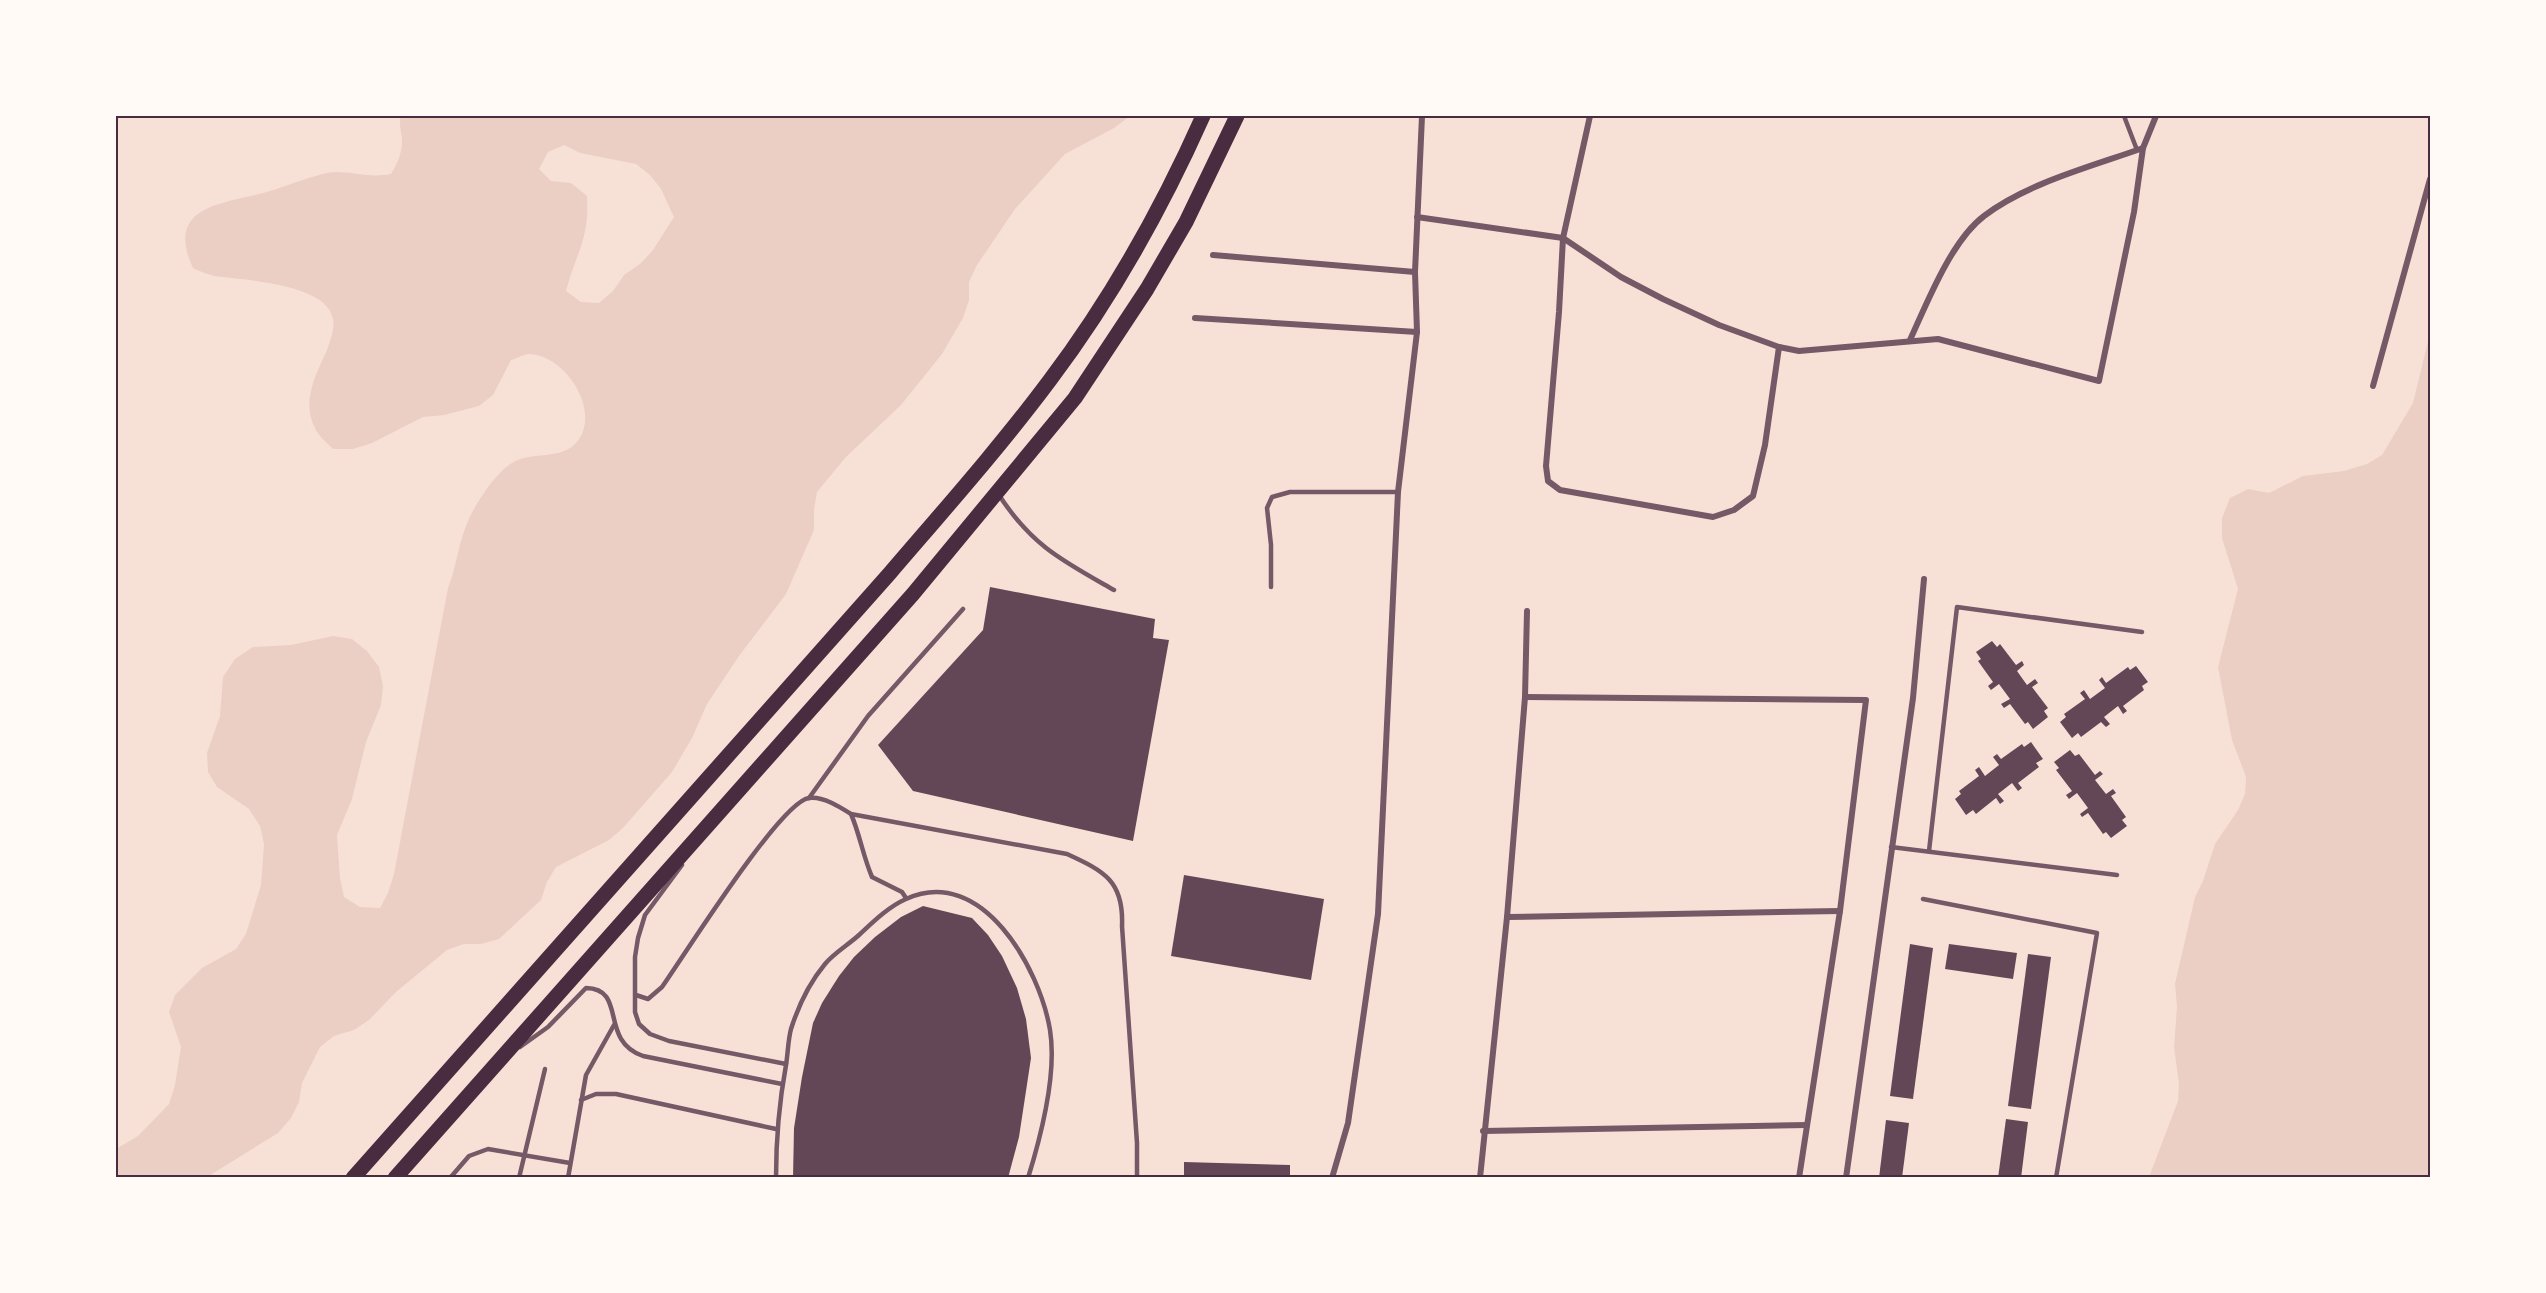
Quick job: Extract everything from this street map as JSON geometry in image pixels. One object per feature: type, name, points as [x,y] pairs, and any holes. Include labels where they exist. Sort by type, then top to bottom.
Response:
[{"type":"main road","points":[[353,1178],[890,573],[952,501],[1050,379],[1121,273],[1159,207],[1203,116]]},
{"type":"main road","points":[[395,1178],[913,594],[1076,398],[1147,289],[1186,222],[1237,116]]},
{"type":"street","points":[[1332,1178],[1348,1123],[1378,914],[1398,492],[1417,332],[1414,272],[1422,116]]},
{"type":"street","points":[[1590,116],[1563,238],[1546,466],[1548,481],[1560,490],[1713,517],[1734,510],[1753,496],[1765,445],[1779,346]]},
{"type":"street","points":[[1417,217],[1563,238],[1621,277],[1662,299],[1719,325],[1799,351],[1938,339],[2099,381],[2134,212],[2140,149],[2156,116]]},
{"type":"street","points":[[1910,340],[1939,275],[1983,216],[2037,187],[2140,149]]},
{"type":"street","points":[[2373,386],[2430,179]]},
{"type":"street","points":[[1213,255],[1414,272]]},
{"type":"street","points":[[1196,318],[1417,332]]},
{"type":"street","points":[[1846,1178],[1912,698],[1924,579]]},
{"type":"street","points":[[1479,1178],[1507,917],[1525,697],[1527,611]]},
{"type":"street","points":[[1525,697],[1866,700],[1840,910],[1799,1178]]},
{"type":"street","points":[[1507,917],[1840,910]]},
{"type":"street","points":[[1483,1131],[1807,1125]]},
{"type":"lane","points":[[2124,116],[2140,149]]},
{"type":"lane","points":[[1270,587],[1271,545],[1267,508],[1272,497],[1290,492],[1398,492]]},
{"type":"lane","points":[[998,493],[1016,520],[1052,554],[1113,590]]},
{"type":"lane","points":[[1929,851],[1958,607],[2142,632]]},
{"type":"lane","points":[[636,995],[648,999],[662,987],[753,855],[781,819],[794,806],[809,798],[868,716],[963,609]]},
{"type":"lane","points":[[760,766],[645,915],[635,957],[635,1012],[639,1024],[650,1034],[669,1041],[786,1064]]},
{"type":"lane","points":[[809,798],[835,803],[851,814],[1067,855],[1094,867],[1113,884],[1123,908],[1122,926],[1137,1143],[1137,1178]]},
{"type":"lane","points":[[851,814],[860,835],[863,856],[872,877],[902,892],[906,898]]},
{"type":"lane","points":[[1892,847],[2118,875]]},
{"type":"lane","points":[[776,1178],[776,1129],[791,1029],[808,989],[825,963],[877,919],[906,898],[930,893],[968,899],[982,908],[1000,925],[1022,954],[1037,985],[1050,1030],[1050,1065],[1042,1120],[1028,1178]]},
{"type":"lane","points":[[1923,899],[2097,933],[2055,1178]]},
{"type":"lane","points":[[495,1064],[548,1028],[586,988],[597,988],[604,993],[611,1004],[614,1025],[630,1052],[782,1084]]},
{"type":"lane","points":[[568,1178],[586,1075],[614,1025]]},
{"type":"lane","points":[[519,1178],[545,1069]]},
{"type":"lane","points":[[581,1100],[596,1094],[616,1094],[776,1129]]},
{"type":"lane","points":[[450,1178],[469,1156],[488,1149],[570,1163]]},
{"type":"shaded area","points":[[401,116],[1130,116],[1114,128],[1065,154],[1015,209],[977,265],[969,282],[969,300],[963,318],[942,354],[901,405],[846,457],[817,492],[814,530],[786,594],[739,656],[707,704],[692,738],[672,772],[623,828],[609,840],[556,867],[547,882],[541,900],[499,939],[481,944],[464,944],[447,950],[396,992],[369,1020],[354,1030],[334,1036],[320,1047],[302,1083],[299,1102],[291,1118],[278,1133],[207,1177],[116,1177],[116,1149],[138,1136],[169,1104],[175,1085],[181,1047],[169,1012],[175,995],[202,968],[236,949],[246,934],[261,885],[264,844],[260,826],[249,809],[217,787],[208,772],[207,753],[220,716],[223,677],[235,659],[253,647],[291,645],[333,636],[352,639],[367,651],[379,667],[383,686],[381,705],[366,742],[352,799],[337,835],[340,878],[344,897],[360,907],[380,908],[394,874],[448,588],[469,518],[485,492],[505,468],[520,459],[565,451],[579,439],[584,426],[585,413],[582,398],[575,385],[554,363],[541,356],[528,354],[511,360],[493,395],[479,406],[444,415],[423,417],[372,443],[353,449],[333,449],[316,431],[309,408],[312,388],[333,331],[333,319],[327,307],[316,298],[300,291],[262,282],[214,276],[193,268],[186,247],[186,230],[193,219],[204,210],[330,173],[391,174],[401,150]],"holes":[[[564,145],[580,153],[636,164],[650,175],[661,189],[674,217],[653,250],[640,264],[624,275],[613,291],[599,303],[581,302],[566,291],[584,234],[587,196],[571,183],[551,181],[539,169],[548,152]]]},
{"type":"shaded area","points":[[2430,333],[2430,1177],[2149,1177],[2178,1101],[2179,1084],[2174,1047],[2177,1007],[2175,984],[2195,897],[2203,881],[2215,844],[2238,810],[2245,794],[2246,777],[2232,740],[2218,667],[2238,589],[2222,538],[2222,518],[2230,498],[2248,489],[2269,493],[2303,476],[2344,471],[2367,464],[2382,455],[2413,403]]},
{"type":"building","points":[[990,587],[1155,619],[1153,638],[1169,640],[1133,841],[913,791],[878,745],[983,630]]},
{"type":"building","points":[[1992,641],[1997,647],[2000,644],[2016,665],[2022,661],[2024,665],[2017,671],[2027,685],[2035,679],[2038,683],[2032,687],[2048,708],[2044,711],[2048,717],[2033,729],[2028,722],[2025,724],[2010,704],[2004,708],[2001,704],[2010,699],[1999,684],[1991,690],[1988,686],[1993,682],[1978,661],[1981,659],[1976,652]]},
{"type":"building","points":[[2136,666],[2148,682],[2142,686],[2144,690],[2123,706],[2127,711],[2123,714],[2118,706],[2104,717],[2110,724],[2106,727],[2101,722],[2081,737],[2078,733],[2072,738],[2060,722],[2066,717],[2064,714],[2085,699],[2080,693],[2084,690],[2090,699],[2105,688],[2099,680],[2102,677],[2106,683],[2128,667],[2130,670]]},
{"type":"building","points":[[2031,742],[2043,759],[2036,763],[2039,767],[2018,783],[2022,788],[2018,791],[2012,783],[1998,794],[2004,801],[2000,804],[1996,798],[1976,814],[1973,810],[1966,815],[1955,799],[1961,794],[1959,791],[1979,776],[1975,770],[1979,767],[1985,776],[1999,765],[1993,757],[1997,754],[2001,759],[2022,744],[2024,747]]},
{"type":"building","points":[[2070,750],[2075,756],[2079,754],[2095,775],[2100,771],[2103,774],[2095,780],[2106,794],[2113,789],[2116,793],[2111,796],[2126,817],[2122,820],[2127,826],[2111,838],[2106,832],[2103,834],[2088,813],[2082,817],[2080,814],[2088,808],[2077,793],[2069,799],[2066,795],[2072,791],[2056,770],[2059,768],[2054,762]]},
{"type":"building","points":[[1184,875],[1324,899],[1311,980],[1171,956]]},
{"type":"building","points":[[923,906],[972,918],[988,935],[1002,956],[1017,988],[1026,1019],[1031,1058],[1019,1137],[1008,1178],[793,1178],[794,1128],[802,1077],[813,1023],[822,1003],[854,957],[901,917]]},
{"type":"building","points":[[1910,944],[1933,948],[1913,1099],[1890,1096]]},
{"type":"building","points":[[1949,944],[2017,953],[2013,979],[1945,969]]},
{"type":"building","points":[[2028,954],[2051,957],[2031,1109],[2008,1106]]},
{"type":"building","points":[[2006,1119],[2028,1122],[2021,1178],[1998,1178]]},
{"type":"building","points":[[1886,1120],[1909,1123],[1902,1178],[1879,1178]]},
{"type":"building","points":[[1184,1162],[1290,1165],[1290,1178],[1184,1178]]}]
